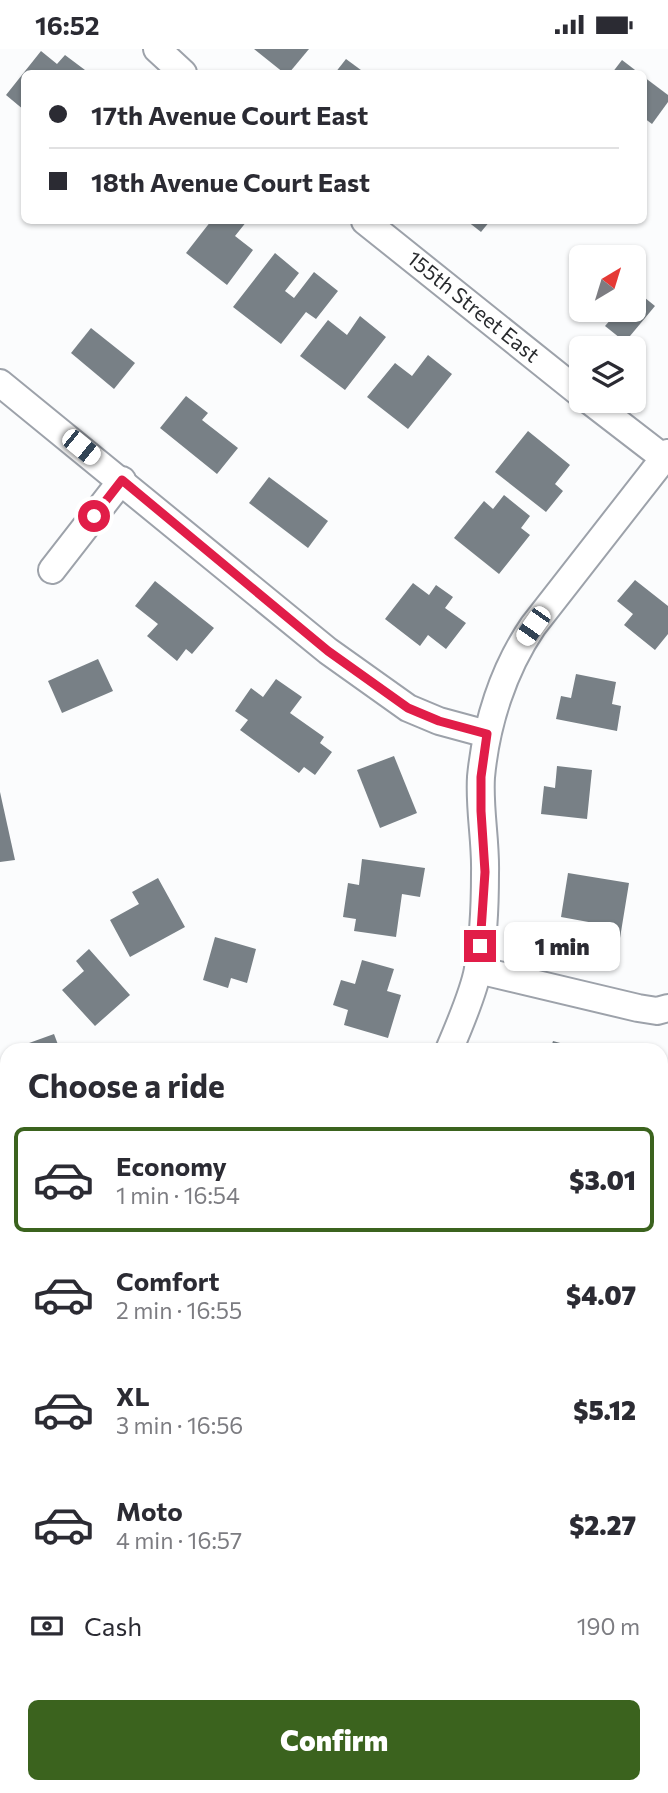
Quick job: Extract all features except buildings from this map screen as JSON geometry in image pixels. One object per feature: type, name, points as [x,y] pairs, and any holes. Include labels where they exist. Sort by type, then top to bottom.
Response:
[{"type":"street","points":[[157,49],[180,70]]},
{"type":"street","name":"155th Street East","points":[[369,224],[569,384]]},
{"type":"street","points":[[0,383],[328,651],[408,708],[439,721],[487,734]]},
{"type":"street","points":[[452,1043],[478,970],[485,872],[481,777],[487,734],[500,690],[522,642],[666,455],[607,413]]},
{"type":"street","points":[[52,570],[122,480]]},
{"type":"street","points":[[478,970],[638,1008],[657,1011],[668,1008]]},
{"type":"route","points":[[94,516],[122,480],[328,651],[408,708],[439,721],[487,734],[481,777],[485,872],[480,946]]}]
